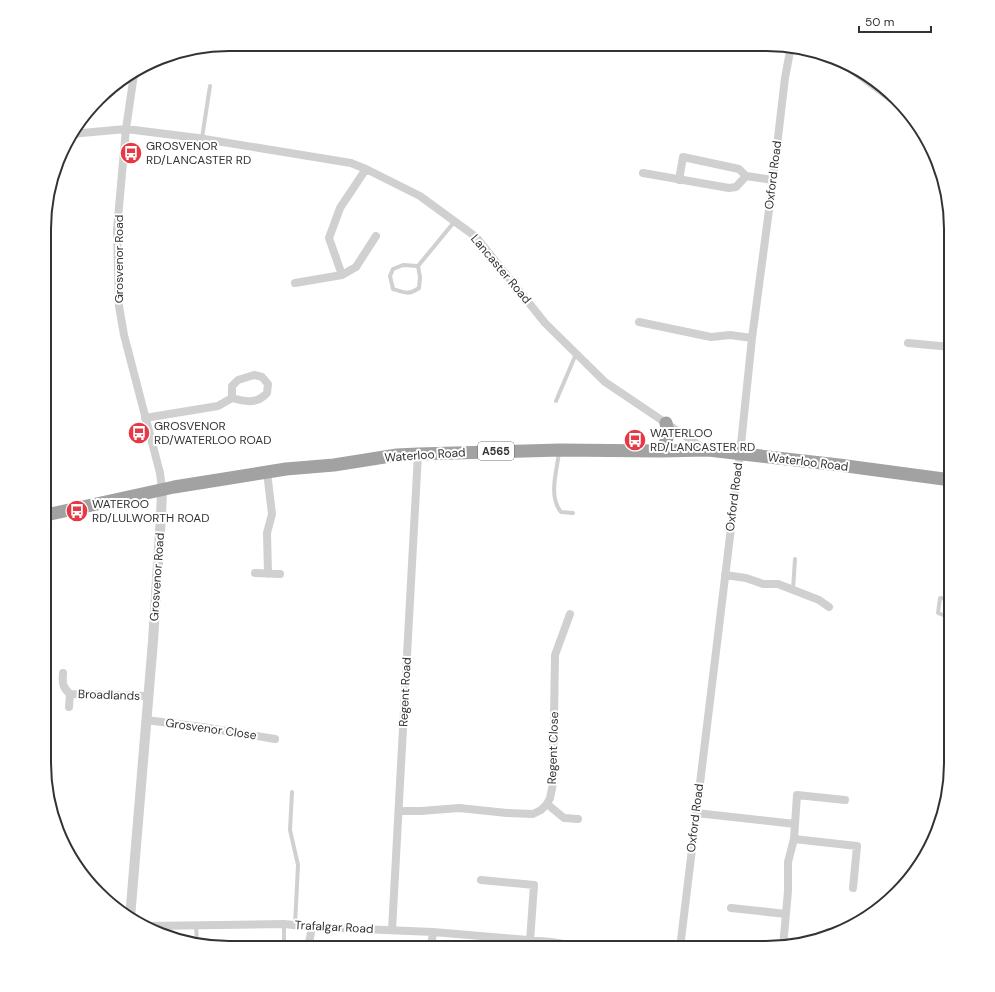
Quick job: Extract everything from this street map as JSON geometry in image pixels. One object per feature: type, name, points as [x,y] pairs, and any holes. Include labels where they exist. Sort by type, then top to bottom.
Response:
[{"type":"highway","points":[[660,451],[669,433],[666,423]]},
{"type":"highway","name":"Waterloo Road","points":[[51,513],[162,489],[267,472],[334,465],[397,455],[418,454],[560,450],[708,450],[944,479]]},
{"type":"street","name":"Oxford Road","points":[[681,941],[740,454],[752,338],[785,78],[790,53]]},
{"type":"street","name":"Grosvenor Road","points":[[131,911],[162,517],[162,489],[160,473],[144,418],[124,335],[119,306],[117,229],[126,129],[133,79]]},
{"type":"street","name":"Lancaster Road","points":[[79,133],[126,129],[202,139],[351,163],[420,196],[476,237],[545,323],[605,382],[708,450]]},
{"type":"street","points":[[679,180],[683,157],[739,169],[746,176],[773,180]]},
{"type":"street","points":[[342,275],[330,238],[340,208],[366,169]]},
{"type":"street","points":[[643,173],[729,188],[736,186],[746,176]]},
{"type":"street","points":[[295,283],[342,275],[356,267],[376,236]]},
{"type":"street","points":[[639,322],[712,337],[730,335],[752,338]]},
{"type":"street","points":[[908,344],[944,347]]},
{"type":"street","points":[[144,418],[218,406],[232,398],[251,402],[262,399],[268,393],[268,384],[262,377],[254,375],[238,380],[232,386],[232,398]]},
{"type":"street","name":"Regent Road","points":[[392,930],[418,454]]},
{"type":"street","points":[[267,472],[272,514],[267,533],[268,574]]},
{"type":"street","points":[[255,574],[280,574]]},
{"type":"street","points":[[725,574],[746,578],[764,584],[778,584],[819,600],[829,607]]},
{"type":"street","name":"Regent Close","points":[[548,804],[553,784],[555,655],[570,614]]},
{"type":"street","name":"Broadlands","points":[[63,673],[62,684],[65,690],[70,694],[148,696]]},
{"type":"street","name":"Broadlands","points":[[70,694],[70,707]]},
{"type":"street","name":"Grosvenor Close","points":[[146,720],[276,739]]},
{"type":"street","points":[[784,940],[788,891],[788,862],[794,839],[797,795],[845,800]]},
{"type":"street","points":[[399,811],[459,808],[533,814],[548,804],[564,818],[578,819]]},
{"type":"street","points":[[696,813],[795,824]]},
{"type":"street","points":[[794,839],[857,846],[853,888]]},
{"type":"street","points":[[481,880],[534,885],[530,941]]},
{"type":"street","points":[[731,908],[786,914]]},
{"type":"street","name":"Trafalgar Road","points":[[158,926],[284,924],[312,927],[433,932],[530,941]]},
{"type":"street","points":[[309,941],[312,927]]},
{"type":"street","points":[[432,941],[433,932]]},
{"type":"lane","points":[[202,139],[210,86]]},
{"type":"lane","points":[[418,266],[403,265],[393,269],[390,276],[394,289],[405,293],[412,293],[419,288],[420,277],[418,266],[455,221]]},
{"type":"lane","points":[[556,401],[576,354]]},
{"type":"lane","points":[[560,450],[554,494],[555,501],[561,512],[573,513]]},
{"type":"lane","points":[[793,590],[795,559]]},
{"type":"lane","points":[[944,598],[940,598],[938,613],[944,615]]},
{"type":"lane","points":[[292,792],[290,830],[298,865],[295,925]]},
{"type":"lane","points":[[284,924],[284,941]]},
{"type":"lane","points":[[196,926],[197,938]]},
{"type":"place","name":"GROSVENOR RD/LANCASTER RD","points":[[131,153]]},
{"type":"place","name":"GROSVENOR RD/WATERLOO ROAD","points":[[139,433]]},
{"type":"place","name":"WATERLOO RD/LANCASTER RD","points":[[635,440]]},
{"type":"place","name":"WATEROO RD/LULWORTH ROAD","points":[[77,511]]}]
